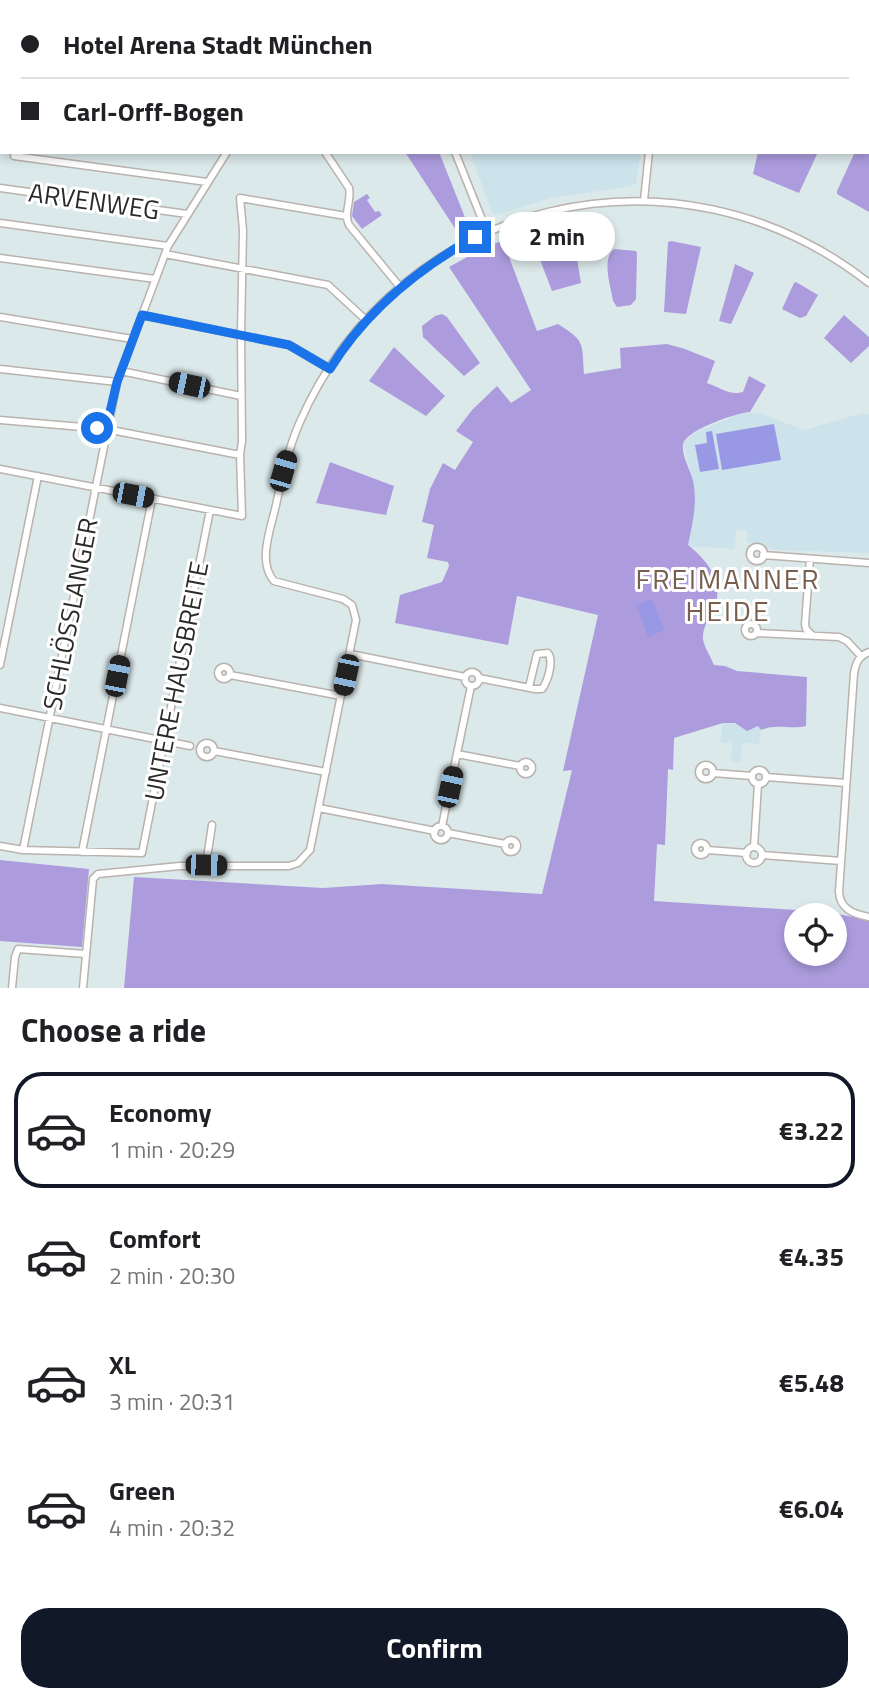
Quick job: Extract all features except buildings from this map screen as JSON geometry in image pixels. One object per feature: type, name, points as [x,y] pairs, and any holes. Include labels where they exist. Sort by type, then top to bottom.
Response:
[{"type":"street","points":[[15,154],[207,182]]},
{"type":"street","name":"SCHLÖSSLANGER","points":[[23,850],[117,382],[168,246],[226,154]]},
{"type":"street","points":[[326,154],[349,188],[346,216],[349,225],[400,287]]},
{"type":"street","points":[[456,154],[487,232]]},
{"type":"street","points":[[644,200],[649,154]]},
{"type":"street","name":"ARVENWEG","points":[[0,188],[187,214]]},
{"type":"street","points":[[0,468],[242,516],[240,455],[243,230],[240,198],[346,216]]},
{"type":"street","points":[[83,988],[93,879],[98,874],[206,865],[267,866],[299,863],[310,850],[350,654],[356,620],[355,610],[348,601],[274,581],[265,566],[280,484],[292,442],[312,397],[366,320],[400,287],[444,255],[487,232],[529,217],[596,203],[644,200],[695,205],[761,222],[807,242],[843,263],[869,283]]},
{"type":"street","points":[[0,223],[168,246]]},
{"type":"street","points":[[165,254],[328,285],[366,320]]},
{"type":"street","points":[[0,258],[155,279]]},
{"type":"street","points":[[142,315],[289,345],[330,369]]},
{"type":"street","points":[[0,317],[132,339]]},
{"type":"street","points":[[0,369],[117,382]]},
{"type":"street","points":[[121,371],[241,396]]},
{"type":"street","points":[[0,419],[106,429],[240,455]]},
{"type":"street","points":[[0,665],[38,476]]},
{"type":"street","points":[[0,846],[23,850],[82,852],[152,499]]},
{"type":"street","name":"UNTERE HAUSBREITE","points":[[82,852],[142,853],[210,510]]},
{"type":"street","points":[[763,555],[869,563]]},
{"type":"street","points":[[810,559],[806,629],[813,636]]},
{"type":"street","points":[[758,632],[844,638],[861,656]]},
{"type":"street","points":[[869,652],[861,656],[854,673],[839,891],[841,902],[853,913],[869,917]]},
{"type":"street","points":[[350,654],[465,677],[474,672],[479,678],[540,689],[544,687],[552,657],[548,653],[537,654],[529,687]]},
{"type":"street","points":[[230,675],[341,696]]},
{"type":"street","points":[[465,677],[471,686]]},
{"type":"street","points":[[471,686],[477,684],[479,678]]},
{"type":"street","points":[[471,686],[442,826],[447,833],[505,844]]},
{"type":"street","points":[[0,708],[190,746]]},
{"type":"street","points":[[214,751],[326,772]]},
{"type":"street","points":[[457,754],[520,766]]},
{"type":"street","points":[[713,773],[752,776],[759,770],[765,773],[766,777]]},
{"type":"street","points":[[752,776],[752,781],[758,784],[763,783],[766,777]]},
{"type":"street","points":[[766,777],[846,783]]},
{"type":"street","points":[[754,848],[758,784]]},
{"type":"street","points":[[319,808],[435,831]]},
{"type":"street","points":[[206,865],[212,825]]},
{"type":"street","points":[[435,831],[442,826]]},
{"type":"street","points":[[435,831],[436,837],[440,839],[447,833]]},
{"type":"street","points":[[707,850],[747,853],[754,848]]},
{"type":"street","points":[[754,848],[759,849],[762,856]]},
{"type":"street","points":[[747,853],[747,858],[753,863],[762,856]]},
{"type":"street","points":[[762,856],[841,861]]},
{"type":"street","points":[[12,988],[15,953],[18,949],[86,954]]},
{"type":"shaded area","points":[[406,154],[440,154],[468,225],[467,229],[458,233]]},
{"type":"shaded area","points":[[471,154],[641,154],[636,183],[632,186],[552,198],[496,215],[492,213]]},
{"type":"shaded area","points":[[758,154],[817,154],[799,193],[753,174]]},
{"type":"shaded area","points":[[854,154],[869,154],[869,212],[837,194]]},
{"type":"shaded area","points":[[367,194],[370,198],[367,200],[375,212],[379,211],[382,215],[362,229],[352,216],[354,202]]},
{"type":"shaded area","points":[[503,241],[537,331],[558,324],[573,334],[582,349],[584,374],[621,368],[620,348],[667,344],[715,361],[707,383],[725,391],[743,392],[749,376],[766,385],[750,412],[734,415],[702,428],[683,444],[695,493],[688,545],[711,570],[717,586],[716,603],[703,634],[714,665],[737,671],[807,677],[806,726],[761,730],[758,726],[747,731],[735,723],[723,723],[674,738],[673,770],[668,769],[665,845],[657,844],[654,901],[784,909],[784,966],[847,966],[847,916],[869,920],[869,988],[124,988],[134,877],[323,888],[382,884],[542,894],[572,770],[563,771],[598,615],[517,596],[508,645],[395,623],[400,595],[442,582],[449,566],[448,562],[427,558],[434,525],[422,522],[430,489],[443,463],[455,470],[473,442],[456,431],[472,410],[497,386],[511,403],[531,390],[449,267],[489,245]]},
{"type":"shaded area","points":[[668,242],[701,247],[686,314],[664,312]]},
{"type":"shaded area","points":[[575,247],[581,283],[552,291],[539,257]]},
{"type":"shaded area","points":[[614,249],[637,253],[636,299],[631,305],[617,307],[613,301],[607,266]]},
{"type":"shaded area","points":[[735,264],[754,273],[731,324],[719,321]]},
{"type":"shaded area","points":[[796,282],[818,295],[806,316],[800,318],[782,309]]},
{"type":"shaded area","points":[[442,314],[447,317],[480,363],[464,376],[423,337],[422,326]]},
{"type":"shaded area","points":[[844,315],[869,337],[869,346],[851,363],[824,338]]},
{"type":"shaded area","points":[[394,347],[445,396],[426,416],[369,381]]},
{"type":"shaded area","points":[[744,412],[762,414],[804,430],[863,413],[869,415],[869,553],[777,550],[747,542],[747,530],[736,531],[735,549],[688,546],[695,488],[683,443],[694,433]]},
{"type":"shaded area","points":[[774,424],[781,460],[722,470],[716,434]]},
{"type":"shaded area","points":[[712,431],[719,469],[700,472],[695,445],[707,443],[706,432]]},
{"type":"shaded area","points":[[330,462],[394,486],[386,515],[316,503]]},
{"type":"shaded area","points":[[652,599],[664,630],[648,637],[636,605]]},
{"type":"shaded area","points":[[723,723],[758,726],[761,730],[759,744],[742,743],[741,762],[731,761],[732,743],[720,742]]},
{"type":"shaded area","points":[[0,860],[89,869],[82,947],[0,941]]},
{"type":"district","name":"FREIMANNER HEIDE","points":[[728,594]]},
{"type":"route","points":[[97,428],[106,429],[117,382],[142,315],[289,345],[330,369],[353,335],[400,287],[444,255],[475,237]]}]
